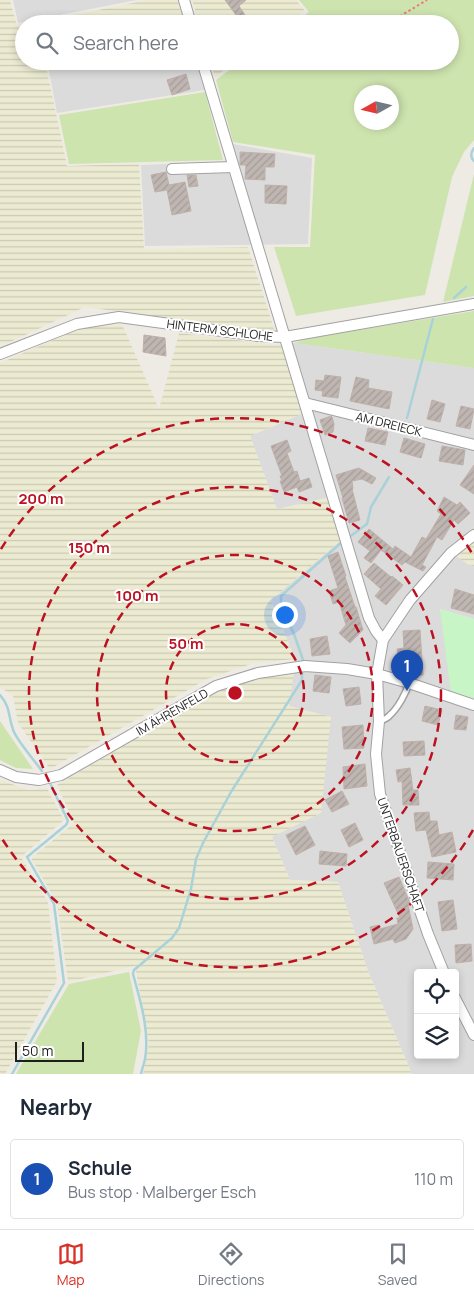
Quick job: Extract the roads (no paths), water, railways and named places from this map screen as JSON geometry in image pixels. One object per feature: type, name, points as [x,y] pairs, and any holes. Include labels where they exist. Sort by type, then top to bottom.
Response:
[{"type":"street","points":[[188,2],[190,15]]},
{"type":"street","points":[[205,70],[369,618],[383,640]]},
{"type":"street","points":[[172,169],[233,167]]},
{"type":"street","name":"HINTERM SCHLOHE","points":[[0,354],[78,324],[119,317],[258,336],[285,337],[474,304]]},
{"type":"street","name":"AM DREIECK","points":[[305,403],[474,444]]},
{"type":"street","points":[[377,674],[383,640],[410,600],[451,553],[474,535]]},
{"type":"street","name":"IM ÄHRENFELD","points":[[0,770],[16,777],[39,780],[60,775],[216,686],[258,673],[301,666],[346,669],[377,674],[474,705]]},
{"type":"street","name":"UNTERBAUERSCHAFT","points":[[377,674],[378,721],[376,754],[380,794],[428,934],[442,969]]},
{"type":"street","points":[[459,1006],[474,1035]]},
{"type":"lane","points":[[378,721],[386,719],[390,715],[406,691],[409,683]]},
{"type":"waterway","points":[[474,148],[471,154],[474,161]]},
{"type":"waterway","points":[[454,298],[466,287]]},
{"type":"waterway","points":[[407,418],[433,319]]},
{"type":"waterway","points":[[348,538],[367,524],[371,507],[389,477]]},
{"type":"waterway","points":[[303,663],[294,634],[281,606],[281,596],[343,541]]},
{"type":"waterway","points":[[141,1074],[145,1059],[146,1038],[144,1016],[133,974],[134,970],[172,938],[179,928],[191,889],[196,859],[203,843],[231,792],[302,680],[302,669]]},
{"type":"waterway","points":[[0,695],[6,704],[16,736],[42,771]]},
{"type":"waterway","points":[[12,1074],[64,983],[54,904],[27,857],[66,825],[68,821],[50,783]]},
{"type":"place","name":"Schule","points":[[407,691]]}]
